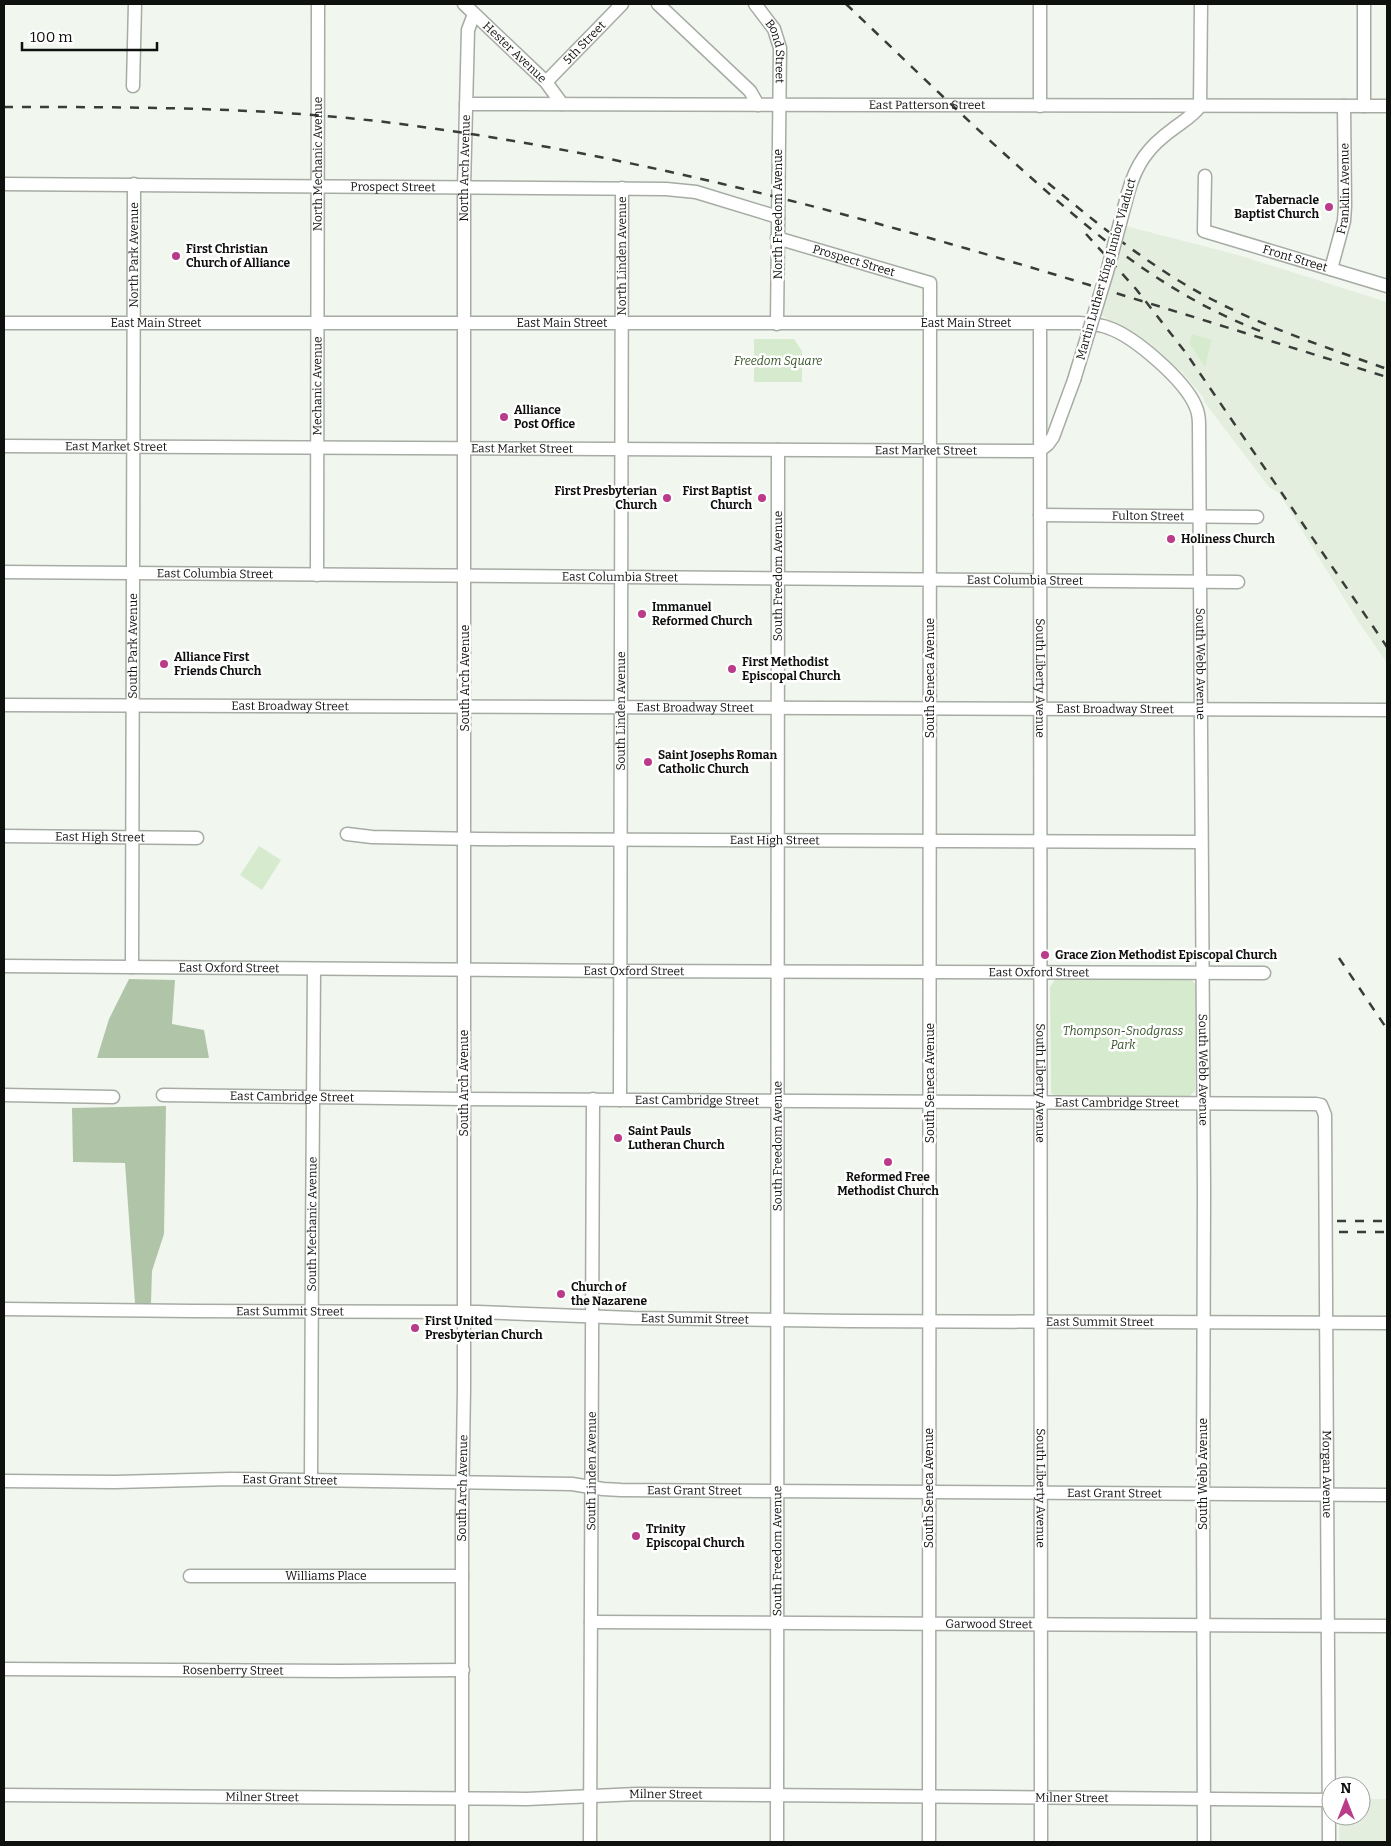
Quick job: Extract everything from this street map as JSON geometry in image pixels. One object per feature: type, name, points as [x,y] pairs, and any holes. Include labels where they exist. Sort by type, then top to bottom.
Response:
[{"type":"street","points":[[133,86],[135,4]]},
{"type":"street","name":"North Mechanic Avenue","points":[[318,4],[318,324]]},
{"type":"street","name":"Hester Avenue","points":[[464,4],[546,82],[562,104]]},
{"type":"street","name":"5th Street","points":[[546,82],[622,4]]},
{"type":"street","points":[[658,4],[750,91],[758,105]]},
{"type":"street","name":"Bond Street","points":[[755,4],[771,24],[779,42],[778,105]]},
{"type":"street","points":[[1040,4],[1040,106]]},
{"type":"street","points":[[1200,106],[1201,4]]},
{"type":"street","points":[[1364,4],[1364,106]]},
{"type":"street","name":"North Arch Avenue","points":[[466,324],[464,187],[466,104],[468,30],[474,14]]},
{"type":"street","name":"East Patterson Street","points":[[466,104],[1387,106]]},
{"type":"street","name":"North Freedom Avenue","points":[[777,324],[778,105]]},
{"type":"street","name":"Martin Luther King Junior Viaduct","points":[[1039,451],[1053,437],[1074,380],[1107,272],[1135,170],[1150,148],[1196,112],[1200,106]]},
{"type":"street","name":"Franklin Avenue","points":[[1331,269],[1344,221],[1344,106]]},
{"type":"street","name":"Front Street","points":[[1205,176],[1204,231],[1387,286]]},
{"type":"street","name":"Prospect Street","points":[[4,184],[622,188],[694,192],[778,217]]},
{"type":"street","name":"North Park Avenue","points":[[134,184],[134,324]]},
{"type":"street","name":"North Linden Avenue","points":[[621,324],[622,188]]},
{"type":"street","name":"Prospect Street","points":[[777,238],[930,283]]},
{"type":"street","name":"South Seneca Avenue","points":[[929,1842],[931,1102],[929,972],[930,283]]},
{"type":"street","name":"East Main Street","points":[[4,323],[1040,324],[1096,325],[1118,331]]},
{"type":"street","name":"South Park Avenue","points":[[132,967],[134,324]]},
{"type":"street","name":"Mechanic Avenue","points":[[318,324],[318,448]]},
{"type":"street","name":"South Arch Avenue","points":[[462,1842],[466,324]]},
{"type":"street","name":"South Linden Avenue","points":[[620,1100],[621,324]]},
{"type":"street","name":"South Liberty Avenue","points":[[1040,324],[1041,1842]]},
{"type":"street","name":"South Webb Avenue","points":[[1118,331],[1140,346],[1166,368],[1184,388],[1195,405],[1199,424],[1204,1103],[1204,1842]]},
{"type":"street","name":"East Market Street","points":[[4,446],[1039,451]]},
{"type":"street","points":[[317,574],[318,448]]},
{"type":"street","name":"South Freedom Avenue","points":[[777,1842],[778,450]]},
{"type":"street","name":"Fulton Street","points":[[1040,515],[1256,517]]},
{"type":"street","name":"East Columbia Street","points":[[4,572],[1238,582]]},
{"type":"street","name":"East Broadway Street","points":[[4,705],[1201,711],[1387,710]]},
{"type":"street","name":"East High Street","points":[[347,834],[390,838],[464,839],[1201,842]]},
{"type":"street","name":"East High Street","points":[[4,836],[197,838]]},
{"type":"street","name":"East Oxford Street","points":[[4,966],[621,971],[1264,973]]},
{"type":"street","name":"South Mechanic Avenue","points":[[311,1480],[314,969]]},
{"type":"street","points":[[4,1095],[113,1097]]},
{"type":"street","name":"East Cambridge Street","points":[[163,1095],[314,1098],[1321,1105]]},
{"type":"street","name":"South Linden Avenue","points":[[590,1842],[593,1100]]},
{"type":"street","name":"Morgan Avenue","points":[[1321,1105],[1325,1115],[1329,1776]]},
{"type":"street","name":"East Summit Street","points":[[4,1308],[929,1321],[1387,1323]]},
{"type":"street","name":"East Grant Street","points":[[4,1481],[115,1482],[231,1479],[572,1484],[590,1488],[621,1490],[1387,1495]]},
{"type":"street","name":"Williams Place","points":[[190,1576],[462,1576]]},
{"type":"street","name":"Garwood Street","points":[[591,1622],[1387,1626]]},
{"type":"street","name":"Rosenberry Street","points":[[4,1669],[462,1670]]},
{"type":"street","name":"Milner Street","points":[[4,1795],[462,1797],[527,1799],[637,1794],[1321,1800]]},
{"type":"street","name":"Morgan Avenue","points":[[1329,1826],[1329,1842]]},
{"type":"shaded area","points":[[1126,226],[1238,255],[1387,302],[1387,663],[1358,621],[1279,493],[1269,487],[1205,403],[1203,397],[1182,372],[1135,335],[1101,315]],"holes":[[[1192,334],[1212,341],[1205,366],[1189,343]]]},
{"type":"shaded area","points":[[1371,1799],[1387,1799],[1387,1842],[1339,1842],[1339,1826],[1371,1826]]},
{"type":"green space","points":[[1192,334],[1212,340],[1205,367],[1189,343]]},
{"type":"green space","name":"Freedom Square","points":[[754,339],[794,339],[802,351],[802,382],[754,382]]},
{"type":"green space","points":[[259,846],[281,860],[262,890],[240,875]]},
{"type":"green space","points":[[129,979],[175,980],[172,1024],[204,1030],[209,1058],[97,1058],[109,1019]]},
{"type":"green space","name":"Thompson-Snodgrass Park","points":[[1055,979],[1191,979],[1196,985],[1195,1091],[1189,1097],[1056,1096],[1051,1093],[1050,987]]},
{"type":"green space","points":[[166,1106],[164,1234],[152,1271],[151,1303],[135,1303],[125,1163],[73,1162],[72,1108]]},
{"type":"railway","points":[[846,4],[959,112],[1082,222],[1138,265],[1167,284],[1197,302],[1263,332]]},
{"type":"railway","points":[[4,107],[210,109],[313,115],[416,126],[540,146],[663,170],[785,199],[1027,266],[1387,377]]},
{"type":"railway","points":[[1048,183],[1148,261],[1191,288],[1256,320],[1387,369]]},
{"type":"railway","points":[[1086,234],[1136,289],[1186,353],[1387,647]]},
{"type":"railway","points":[[1339,958],[1387,1029]]},
{"type":"railway","points":[[1337,1221],[1387,1221]]},
{"type":"railway","points":[[1339,1232],[1387,1232]]},
{"type":"place","name":"Tabernacle Baptist Church","points":[[1329,207]]},
{"type":"place","name":"First Christian Church of Alliance","points":[[176,256]]},
{"type":"place","name":"Alliance Post Office","points":[[504,417]]},
{"type":"place","name":"First Presbyterian Church","points":[[667,498]]},
{"type":"place","name":"First Baptist Church","points":[[762,498]]},
{"type":"place","name":"Holiness Church","points":[[1171,539]]},
{"type":"place","name":"Immanuel Reformed Church","points":[[642,614]]},
{"type":"place","name":"Alliance First Friends Church","points":[[164,664]]},
{"type":"place","name":"First Methodist Episcopal Church","points":[[732,669]]},
{"type":"place","name":"Saint Josephs Roman Catholic Church","points":[[648,762]]},
{"type":"place","name":"Grace Zion Methodist Episcopal Church","points":[[1045,955]]},
{"type":"place","name":"Saint Pauls Lutheran Church","points":[[618,1138]]},
{"type":"place","name":"Reformed Free Methodist Church","points":[[888,1162]]},
{"type":"place","name":"Church of the Nazarene","points":[[561,1294]]},
{"type":"place","name":"First United Presbyterian Church","points":[[415,1328]]},
{"type":"place","name":"Trinity Episcopal Church","points":[[636,1536]]}]
